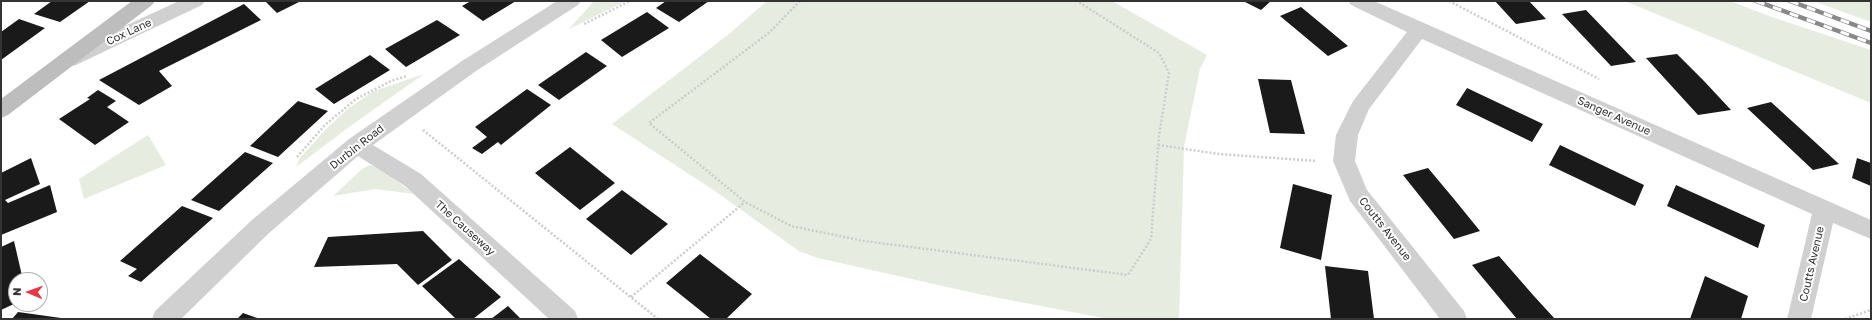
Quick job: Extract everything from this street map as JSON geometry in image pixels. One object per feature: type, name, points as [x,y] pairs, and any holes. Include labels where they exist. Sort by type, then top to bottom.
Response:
[{"type":"street","name":"Cox Lane","points":[[1,110],[145,1]]},
{"type":"street","name":"Cox Lane","points":[[63,63],[194,1]]},
{"type":"street","name":"Durbin Road","points":[[164,319],[260,227],[358,145],[469,66],[571,1]]},
{"type":"street","name":"Sanger Avenue","points":[[1358,1],[1419,30],[1871,230]]},
{"type":"street","points":[[1344,162],[1348,135],[1360,106],[1419,30]]},
{"type":"street","name":"The Causeway","points":[[358,145],[413,180],[566,319]]},
{"type":"street","name":"Coutts Avenue","points":[[1344,162],[1358,195],[1455,319]]},
{"type":"street","name":"Coutts Avenue","points":[[1799,319],[1824,210]]},
{"type":"path","points":[[800,1],[770,32],[649,123],[745,202],[791,226],[864,241],[1128,275],[1151,239],[1158,145],[1169,73],[1159,53],[1077,1]]},
{"type":"path","points":[[421,128],[658,319]]},
{"type":"path","points":[[1158,145],[1219,154],[1286,160],[1344,162]]},
{"type":"path","points":[[631,297],[745,202]]},
{"type":"path","points":[[1845,319],[1871,310]]},
{"type":"shaded area","points":[[594,1],[626,1],[569,29]]},
{"type":"shaded area","points":[[767,1],[1112,1],[1207,55],[1200,69],[1184,147],[1179,319],[1109,319],[983,295],[818,258],[799,251],[712,189],[612,124],[729,34]]},
{"type":"shaded area","points":[[1625,1],[1730,1],[1772,17],[1871,50],[1871,103]]},
{"type":"shaded area","points":[[1813,1],[1871,1],[1871,22]]},
{"type":"shaded area","points":[[424,74],[349,127],[296,167],[300,158],[326,129],[349,108],[374,91]]},
{"type":"shaded area","points":[[148,135],[166,165],[84,199],[79,179]]},
{"type":"shaded area","points":[[369,165],[378,167],[414,194],[375,189],[333,196],[361,170]]},
{"type":"building","points":[[52,1],[90,1],[60,22],[34,14]]},
{"type":"building","points":[[265,1],[301,1],[277,13]]},
{"type":"building","points":[[471,1],[516,1],[483,21],[462,6]]},
{"type":"building","points":[[666,1],[709,1],[679,22],[656,8]]},
{"type":"building","points":[[1243,1],[1271,1],[1261,10]]},
{"type":"building","points":[[1495,1],[1529,1],[1546,19],[1516,24]]},
{"type":"building","points":[[244,4],[261,20],[159,71],[172,86],[139,105],[99,80]]},
{"type":"building","points":[[1301,7],[1348,46],[1328,56],[1280,16]]},
{"type":"building","points":[[1586,10],[1636,62],[1611,66],[1562,14]]},
{"type":"building","points":[[647,12],[669,28],[622,57],[601,40]]},
{"type":"building","points":[[19,19],[45,28],[1,60],[1,32]]},
{"type":"building","points":[[437,20],[460,35],[406,67],[385,49]]},
{"type":"building","points":[[586,52],[607,66],[559,100],[538,85]]},
{"type":"building","points":[[1677,54],[1731,110],[1698,115],[1646,58]]},
{"type":"building","points":[[370,55],[390,70],[334,104],[315,89]]},
{"type":"building","points":[[1258,79],[1291,80],[1305,134],[1270,133]]},
{"type":"building","points":[[1467,88],[1543,124],[1532,142],[1456,105]]},
{"type":"building","points":[[527,89],[551,105],[501,145],[498,142],[482,154],[472,148],[487,137],[475,127]]},
{"type":"building","points":[[98,90],[116,101],[107,107],[129,122],[95,145],[59,119],[90,99],[87,98]]},
{"type":"building","points":[[298,101],[328,111],[278,157],[250,146]]},
{"type":"building","points":[[1771,102],[1839,164],[1813,170],[1747,108]]},
{"type":"building","points":[[1560,145],[1644,185],[1635,206],[1549,165]]},
{"type":"building","points":[[570,147],[615,183],[580,210],[535,173]]},
{"type":"building","points":[[245,152],[273,163],[219,211],[191,200]]},
{"type":"building","points":[[31,158],[40,184],[5,200],[8,203],[50,185],[57,212],[1,235],[1,173]]},
{"type":"building","points":[[1857,158],[1871,163],[1871,186],[1852,178]]},
{"type":"building","points":[[1428,168],[1480,231],[1454,239],[1403,175]]},
{"type":"building","points":[[1293,184],[1332,195],[1321,260],[1280,248]]},
{"type":"building","points":[[1676,185],[1765,225],[1758,248],[1667,206]]},
{"type":"building","points":[[622,190],[668,224],[631,255],[586,219]]},
{"type":"building","points":[[182,206],[213,218],[141,282],[128,276],[137,269],[120,261]]},
{"type":"building","points":[[423,231],[452,260],[418,285],[397,264],[314,267],[328,237]]},
{"type":"building","points":[[14,241],[21,272],[8,272],[8,307],[1,310],[1,247]]},
{"type":"building","points":[[700,254],[752,294],[726,319],[711,319],[666,283]]},
{"type":"building","points":[[1499,256],[1555,319],[1517,319],[1472,265]]},
{"type":"building","points":[[459,259],[501,297],[473,319],[456,319],[422,286]]},
{"type":"building","points":[[1325,266],[1368,271],[1374,319],[1331,319]]},
{"type":"building","points":[[1705,276],[1748,296],[1741,319],[1690,319]]},
{"type":"building","points":[[508,306],[521,319],[491,319]]},
{"type":"building","points":[[18,312],[61,318],[61,319],[12,319]]},
{"type":"building","points":[[243,313],[260,319],[237,319]]},
{"type":"railway","points":[[1756,1],[1871,43]]},
{"type":"railway","points":[[1790,1],[1871,31]]}]
